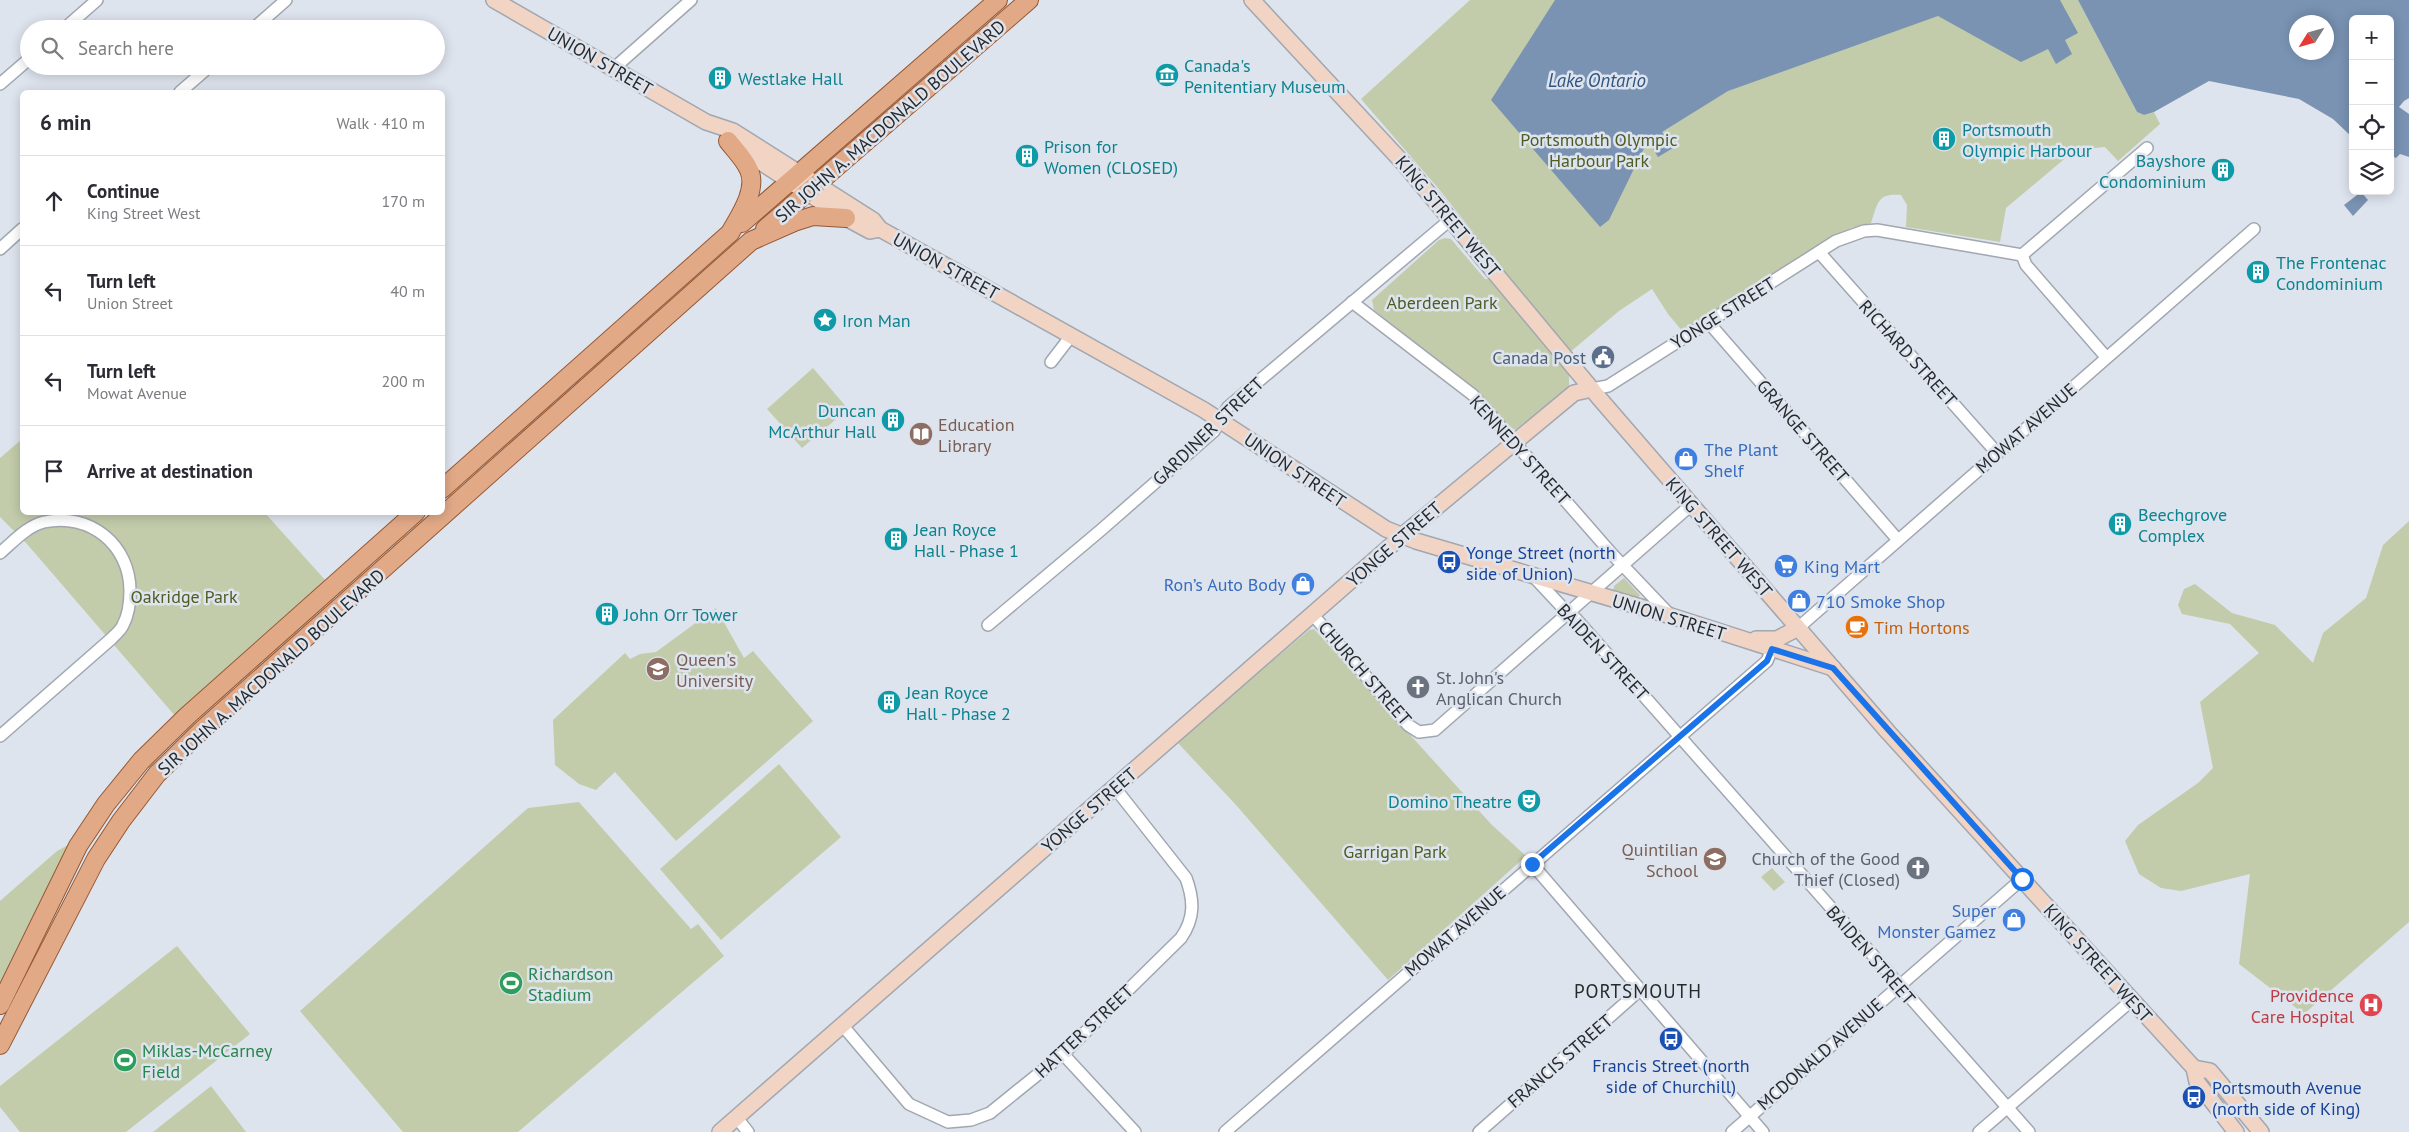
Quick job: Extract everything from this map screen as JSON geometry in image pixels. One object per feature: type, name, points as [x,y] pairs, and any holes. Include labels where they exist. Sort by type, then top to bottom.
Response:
[{"type":"main road","name":"UNION STREET","points":[[494,0],[706,122],[728,141],[793,177]]},
{"type":"main road","name":"SIR JOHN A. MACDONALD BOULEVARD","points":[[445,486],[793,177],[998,0]]},
{"type":"main road","name":"SIR JOHN A. MACDONALD BOULEVARD","points":[[445,514],[751,241],[1029,0]]},
{"type":"main road","name":"KING STREET WEST","points":[[1252,0],[1405,165],[1592,389],[1833,668],[2194,1068],[2197,1082],[2229,1129]]},
{"type":"main road","name":"UNION STREET","points":[[706,122],[733,131],[811,189],[846,218],[870,230],[880,229]]},
{"type":"main road","points":[[728,141],[750,171],[748,202],[730,233]]},
{"type":"main road","name":"UNION STREET","points":[[811,189],[873,220],[880,229],[1220,420],[1368,519],[1402,535],[1671,616],[1833,668]]},
{"type":"main road","points":[[751,241],[794,222],[812,217],[846,218]]},
{"type":"main road","name":"YONGE STREET","points":[[720,1132],[1313,615],[1402,535],[1574,393],[1592,389]]},
{"type":"main road","name":"SIR JOHN A. MACDONALD BOULEVARD","points":[[0,1005],[78,846],[106,804],[140,761],[187,716],[413,515]]},
{"type":"main road","name":"SIR JOHN A. MACDONALD BOULEVARD","points":[[0,1045],[96,859],[121,821],[157,774],[202,730],[444,515]]},
{"type":"main road","name":"UNION STREET","points":[[1742,639],[1773,640],[1786,636],[1798,628]]},
{"type":"main road","name":"KING STREET WEST","points":[[2194,1068],[2210,1071],[2260,1132]]},
{"type":"main road","points":[[2229,1129],[2244,1112]]},
{"type":"street","points":[[74,20],[97,0]]},
{"type":"street","points":[[263,20],[286,0]]},
{"type":"street","points":[[613,69],[690,0]]},
{"type":"street","points":[[0,84],[20,67]]},
{"type":"street","points":[[182,90],[200,75]]},
{"type":"street","points":[[2106,357],[2026,265],[2022,256],[2147,148]]},
{"type":"street","name":"GARDINER STREET","points":[[988,625],[1101,530],[1214,431],[1228,407],[1451,218]]},
{"type":"street","name":"MOWAT AVENUE","points":[[1798,628],[2254,229]]},
{"type":"street","name":"YONGE STREET","points":[[1592,389],[1608,386],[1850,234],[1876,230],[2022,256]]},
{"type":"street","points":[[0,249],[20,231]]},
{"type":"street","name":"RICHARD STREET","points":[[1819,252],[1997,453]]},
{"type":"street","name":"KENNEDY STREET","points":[[1352,302],[1473,395],[1622,565],[1671,616]]},
{"type":"street","name":"GRANGE STREET","points":[[1709,322],[1898,540]]},
{"type":"street","points":[[1051,362],[1071,336]]},
{"type":"street","name":"CHURCH STREET","points":[[1313,615],[1408,725],[1419,732],[1435,730],[1571,613],[1622,565],[1691,505]]},
{"type":"street","points":[[0,553],[22,533],[44,522],[70,521],[87,524],[103,534],[113,545],[130,574],[130,606],[123,625],[111,639],[0,736]]},
{"type":"street","name":"BAIDEN STREET","points":[[1534,576],[1562,607],[1571,613],[1898,986],[2029,1132]]},
{"type":"street","name":"MOWAT AVENUE","points":[[1225,1132],[1678,736],[1767,661],[1772,649]]},
{"type":"street","name":"HATTER STREET","points":[[842,1026],[909,1104],[948,1122],[971,1120],[990,1113],[1063,1054],[1181,938],[1189,926],[1193,910],[1192,894],[1186,878],[1115,788]]},
{"type":"street","points":[[1532,864],[1763,1132]]},
{"type":"street","name":"MCDONALD AVENUE","points":[[1732,1132],[2022,879]]},
{"type":"street","name":"FRANCIS STREET","points":[[1479,1132],[1640,990]]},
{"type":"street","points":[[1979,1132],[2132,1000]]},
{"type":"street","points":[[1063,1054],[1135,1132]]},
{"type":"street","points":[[736,1118],[748,1132]]},
{"type":"green space","name":"Portsmouth Olympic Harbour Park","points":[[1470,0],[2078,0],[2137,112],[2144,115],[2154,112],[2160,124],[2118,161],[2105,147],[2075,150],[2006,208],[2000,242],[1906,227],[1907,205],[1901,195],[1887,196],[1877,205],[1871,223],[1851,228],[1833,237],[1683,332],[1668,314],[1652,289],[1619,311],[1569,353],[1438,188],[1361,99]]},
{"type":"green space","name":"Aberdeen Park","points":[[1451,239],[1485,279],[1489,279],[1569,375],[1569,386],[1516,430],[1507,426],[1453,373],[1374,310],[1372,300],[1439,240]]},
{"type":"green space","points":[[813,368],[848,409],[802,448],[767,409]]},
{"type":"green space","name":"Oakridge Park","points":[[20,441],[20,515],[267,515],[326,581],[176,717],[27,544],[0,517],[0,458]]},
{"type":"green space","points":[[2409,521],[2409,922],[2304,1014],[2239,964],[2250,874],[2181,891],[2161,888],[2139,874],[2125,841],[2138,825],[2198,783],[2213,768],[2200,702],[2259,653],[2230,624],[2182,614],[2178,605],[2184,589],[2195,584],[2232,613],[2275,625],[2313,663],[2323,633],[2366,598],[2383,545]]},
{"type":"green space","points":[[1624,578],[1640,595],[1638,598],[1613,590],[1614,586]]},
{"type":"green space","points":[[716,608],[744,658],[753,651],[813,721],[676,841],[615,772],[596,790],[579,784],[555,765],[553,720],[625,653],[630,659],[640,654],[656,652]]},
{"type":"green space","name":"Garrigan Park","points":[[1314,629],[1491,824],[1526,856],[1388,980],[1236,805],[1177,742],[1309,630]]},
{"type":"green space","points":[[779,764],[841,837],[721,940],[660,869]]},
{"type":"green space","name":"Richardson Stadium","points":[[579,802],[691,929],[698,924],[724,956],[518,1132],[403,1132],[300,1011],[528,808]]},
{"type":"green space","points":[[72,843],[0,986],[0,901],[57,851]]},
{"type":"green space","points":[[1772,868],[1785,882],[1774,891],[1761,877]]},
{"type":"green space","name":"Miklas-McCarney Field","points":[[177,946],[250,1034],[126,1132],[20,1132],[0,1107],[0,1086]]},
{"type":"green space","points":[[211,1086],[246,1132],[153,1132]]},
{"type":"water","name":"Lake Ontario","points":[[1555,0],[2060,0],[2078,33],[2065,40],[2072,54],[2056,64],[2048,49],[2021,62],[1938,16],[1728,91],[1662,132],[1673,148],[1658,157],[1648,140],[1609,220],[1600,227],[1491,100]]},
{"type":"water","points":[[2078,0],[2409,0],[2409,98],[2399,107],[2409,114],[2409,157],[2400,154],[2396,158],[2394,157],[2394,15],[2349,15],[2349,134],[2333,119],[2299,99],[2209,81],[2154,112],[2144,115],[2137,112]]},
{"type":"water","points":[[2357,195],[2364,195],[2368,200],[2353,216],[2344,205]]},
{"type":"place","name":"Canada's Penitentiary Museum","points":[[1167,75]]},
{"type":"place","name":"Westlake Hall","points":[[720,78]]},
{"type":"place","name":"Portsmouth Olympic Harbour","points":[[1944,139]]},
{"type":"place","name":"Prison for Women (CLOSED)","points":[[1027,156]]},
{"type":"place","name":"Bayshore Condominium","points":[[2223,170]]},
{"type":"place","name":"The Frontenac Condominium","points":[[2258,272]]},
{"type":"place","name":"Iron Man","points":[[825,320]]},
{"type":"place","name":"Canada Post","points":[[1603,357]]},
{"type":"place","name":"Duncan McArthur Hall","points":[[893,420]]},
{"type":"place","name":"Education Library","points":[[921,434]]},
{"type":"place","name":"The Plant Shelf","points":[[1686,459]]},
{"type":"place","name":"Beechgrove Complex","points":[[2120,524]]},
{"type":"place","name":"Jean Royce Hall - Phase 1","points":[[896,539]]},
{"type":"place","name":"Yonge Street (north side of Union)","points":[[1449,562]]},
{"type":"place","name":"King Mart","points":[[1786,566]]},
{"type":"place","name":"Ron’s Auto Body","points":[[1303,584]]},
{"type":"place","name":"710 Smoke Shop","points":[[1799,601]]},
{"type":"place","name":"John Orr Tower","points":[[607,614]]},
{"type":"place","name":"Tim Hortons","points":[[1857,627]]},
{"type":"place","name":"Queen's University","points":[[658,669]]},
{"type":"place","name":"St. John's Anglican Church","points":[[1418,687]]},
{"type":"place","name":"Jean Royce Hall - Phase 2","points":[[889,702]]},
{"type":"place","name":"Domino Theatre","points":[[1529,801]]},
{"type":"place","name":"Quintilian School","points":[[1715,859]]},
{"type":"place","name":"Church of the Good Thief (Closed)","points":[[1918,868]]},
{"type":"place","name":"Super Monster Gamez","points":[[2014,920]]},
{"type":"place","name":"Richardson Stadium","points":[[511,983]]},
{"type":"place","name":"Providence Care Hospital","points":[[2371,1005]]},
{"type":"place","name":"Francis Street (north side of Churchill)","points":[[1671,1039]]},
{"type":"place","name":"Miklas-McCarney Field","points":[[125,1060]]},
{"type":"place","name":"Portsmouth Avenue (north side of King)","points":[[2194,1097]]},
{"type":"district","name":"PORTSMOUTH","points":[[1638,991]]},
{"type":"route","points":[[1532,864],[1767,661],[1772,649],[1833,668],[1888,732],[2022,879]]}]
